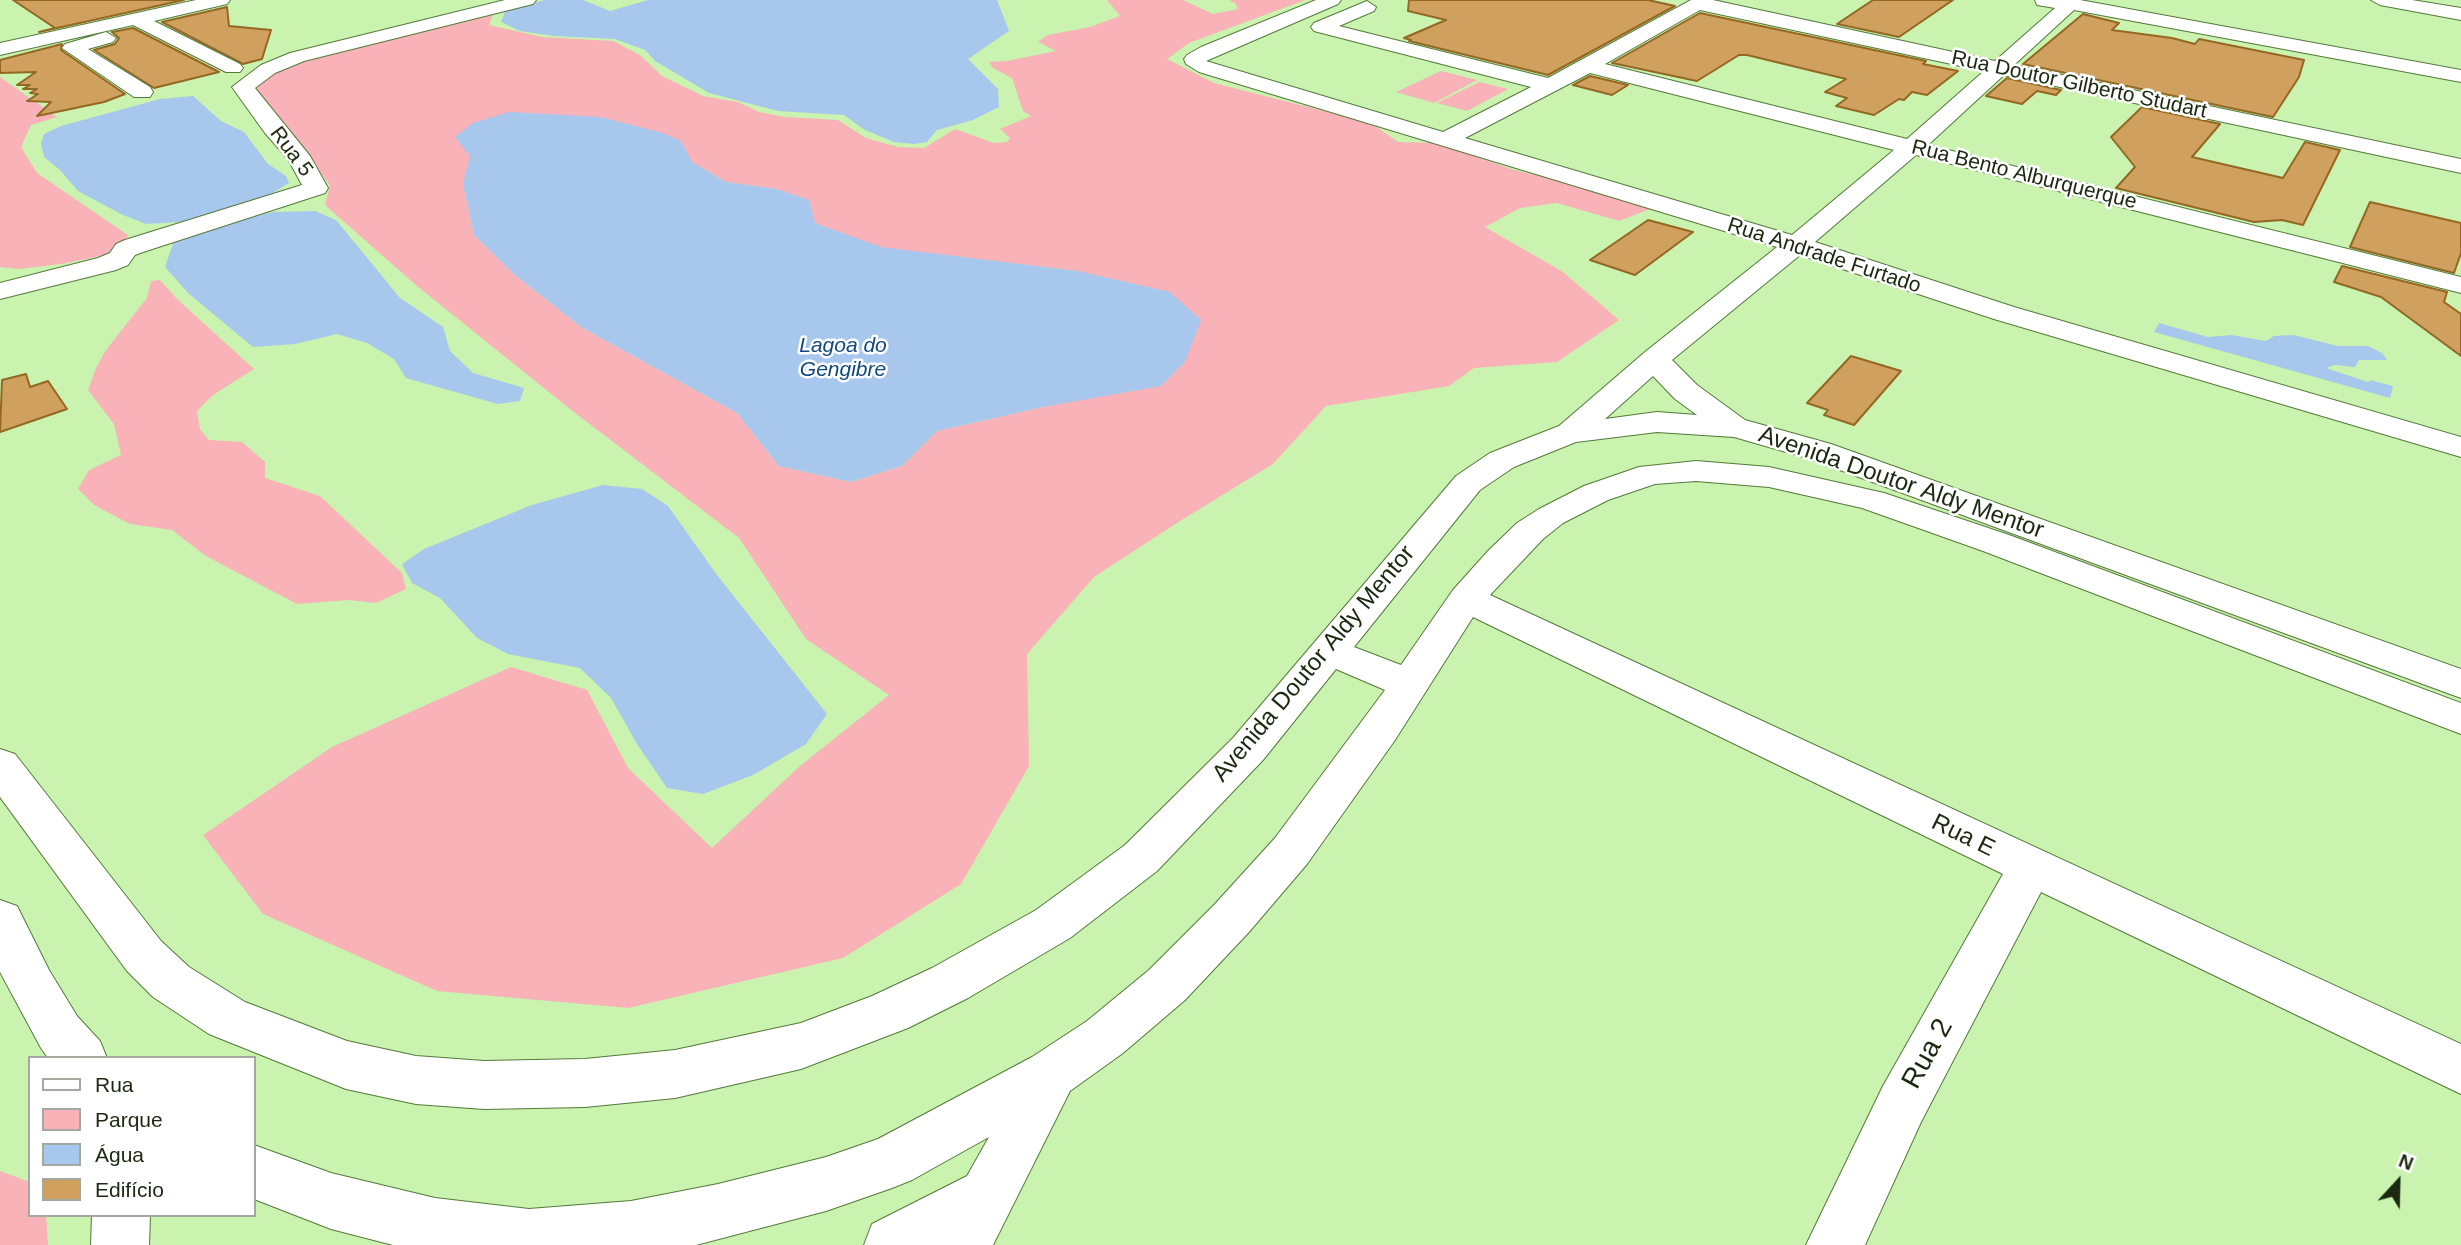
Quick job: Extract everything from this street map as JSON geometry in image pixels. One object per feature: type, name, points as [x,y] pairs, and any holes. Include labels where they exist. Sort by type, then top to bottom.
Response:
[{"type":"street","points":[[142,92],[72,48],[221,0]]},
{"type":"street","name":"Rua 5","points":[[0,291],[107,264],[119,259],[125,250],[142,243],[316,188],[299,156],[273,128],[243,87],[268,69],[289,60],[527,0]]},
{"type":"street","name":"Rua Andrade Furtado","points":[[1332,0],[1194,59],[1201,66],[1796,245],[2017,317],[2461,447]]},
{"type":"street","points":[[2037,0],[2461,76]]},
{"type":"street","points":[[2380,0],[2461,14]]},
{"type":"street","points":[[2424,0],[2461,6]]},
{"type":"street","points":[[1446,139],[1587,66],[1701,2]]},
{"type":"street","name":"Rua Doutor Gilberto Studart","points":[[1701,2],[2461,166]]},
{"type":"street","points":[[1570,433],[1656,358],[1912,147],[2069,5]]},
{"type":"street","points":[[1367,7],[1321,27],[1550,85]]},
{"type":"street","points":[[0,49],[144,23],[233,68]]},
{"type":"street","points":[[1377,41],[1403,30]]},
{"type":"street","name":"Rua Bento Alburquerque","points":[[1587,66],[2461,285]]},
{"type":"street","points":[[1340,108],[1371,92]]},
{"type":"street","points":[[1656,358],[1668,376],[1686,392],[1734,427]]},
{"type":"street","name":"Avenida Doutor Aldy Mentor","points":[[0,765],[144,956],[171,982],[228,1018],[346,1065],[416,1080],[484,1085],[585,1083],[675,1074],[801,1046],[890,1012],[939,989],[1042,930],[1141,858],[1248,749],[1468,483],[1502,460],[1570,433],[1657,422],[1734,427],[1819,451],[2461,684]]},
{"type":"street","name":"Avenida Doutor Aldy Mentor","points":[[256,1173],[331,1201],[447,1229],[529,1238],[631,1230],[718,1212],[826,1184],[892,1161],[1051,1074],[1105,1037],[1167,985],[1232,918],[1291,851],[1380,729],[1466,599],[1530,531],[1551,516],[1627,480],[1651,474],[1696,471],[1769,477],[1872,500],[1996,543],[2461,719]]},
{"type":"street","name":"Rua E","points":[[1466,599],[2461,1070]]},
{"type":"street","points":[[1328,651],[1409,684]]},
{"type":"street","name":"Rua 2","points":[[1835,1245],[1902,1104],[2030,868]]},
{"type":"street","points":[[0,920],[31,985],[60,1032],[79,1056]]},
{"type":"street","points":[[893,1245],[973,1221],[1051,1074]]},
{"type":"street","points":[[120,1245],[121,1217]]},
{"type":"green space","points":[[1107,0],[1183,0],[1213,14],[1238,9],[1235,3],[1229,0],[1305,0],[1189,43],[1167,59],[1214,83],[1371,123],[1398,142],[1437,143],[1511,169],[1580,186],[1650,209],[1619,221],[1557,203],[1520,208],[1485,227],[1563,272],[1619,320],[1557,362],[1474,368],[1449,386],[1326,406],[1273,464],[1094,577],[1027,654],[1029,766],[961,884],[843,958],[628,1008],[437,991],[263,914],[203,835],[332,747],[511,667],[587,690],[628,768],[712,848],[800,766],[889,695],[806,639],[739,538],[570,409],[417,286],[325,205],[330,185],[257,90],[259,80],[281,65],[494,10],[489,25],[542,37],[613,41],[640,55],[662,76],[703,96],[738,102],[759,112],[785,117],[838,120],[866,138],[898,147],[924,148],[955,129],[994,143],[1007,142],[1010,138],[1000,129],[1031,116],[1023,111],[1012,78],[993,68],[989,62],[1056,51],[1038,42],[1048,35],[1090,27],[1120,16]],"holes":[[[680,141],[692,162],[726,182],[777,189],[815,223],[881,248],[1078,271],[1043,407],[937,431],[902,466],[851,482],[779,466],[737,413],[581,327],[515,275],[474,235],[463,184],[470,156]]]},
{"type":"green space","points":[[1441,71],[1477,80],[1434,103],[1396,92]]},
{"type":"green space","points":[[0,77],[57,117],[31,125],[21,147],[37,173],[128,235],[123,244],[106,255],[61,264],[18,269],[0,267]]},
{"type":"green space","points":[[1479,82],[1508,89],[1467,111],[1437,103]]},
{"type":"green space","points":[[160,280],[177,299],[254,369],[213,395],[197,411],[200,429],[209,440],[242,442],[265,462],[265,478],[320,496],[402,573],[406,589],[376,603],[348,600],[297,604],[206,556],[172,530],[130,524],[94,505],[78,489],[89,470],[121,455],[114,424],[88,390],[106,350],[147,298],[151,281]]},
{"type":"green space","points":[[0,1171],[28,1181],[28,1217],[46,1217],[48,1245],[0,1245]]},
{"type":"water","points":[[545,0],[583,0],[610,11],[648,0],[997,0],[1009,31],[968,59],[998,89],[999,107],[973,120],[937,130],[927,142],[894,142],[865,130],[844,115],[778,111],[709,93],[655,61],[645,50],[615,39],[554,36],[520,31],[501,22],[506,9]]},
{"type":"water","points":[[193,96],[221,121],[244,132],[268,164],[286,176],[289,183],[268,196],[229,209],[180,222],[146,224],[78,191],[60,170],[44,157],[41,144],[44,134],[61,126],[160,99]]},
{"type":"water","name":"Lagoa do Gengibre","points":[[509,112],[601,117],[663,133],[681,141],[692,162],[726,182],[777,189],[809,200],[815,223],[881,247],[1078,271],[1170,292],[1201,320],[1185,362],[1161,386],[1043,407],[937,431],[902,466],[851,482],[779,466],[737,413],[581,327],[515,275],[474,235],[463,184],[470,156],[455,137],[473,123]]},
{"type":"water","points":[[315,211],[336,220],[400,298],[443,327],[450,351],[473,373],[524,388],[520,401],[498,404],[406,378],[394,359],[367,343],[337,334],[295,344],[253,347],[188,293],[165,267],[174,241],[219,225],[273,212]]},
{"type":"water","points":[[2159,323],[2208,337],[2231,335],[2266,341],[2274,336],[2294,335],[2338,346],[2368,346],[2382,353],[2387,360],[2359,360],[2355,367],[2335,365],[2326,368],[2368,382],[2370,380],[2393,386],[2390,398],[2154,332]]},
{"type":"water","points":[[603,485],[642,489],[668,506],[717,575],[827,714],[806,744],[753,775],[703,794],[667,788],[637,744],[611,698],[580,668],[508,654],[477,638],[440,598],[412,583],[402,564],[424,549],[532,505]]},
{"type":"building","points":[[13,0],[184,0],[39,32],[55,28]]},
{"type":"building","points":[[1409,0],[1648,0],[1675,6],[1548,75],[1409,41],[1411,40],[1404,38],[1446,20],[1408,11]]},
{"type":"building","points":[[1873,0],[1953,0],[1899,37],[1837,24]]},
{"type":"building","points":[[227,7],[229,26],[271,30],[262,59],[243,64],[162,22]]},
{"type":"building","points":[[1700,13],[1926,61],[1923,64],[1958,71],[1927,95],[1912,92],[1904,100],[1899,99],[1874,115],[1836,106],[1847,98],[1825,92],[1846,79],[1747,55],[1739,55],[1697,81],[1612,63]]},
{"type":"building","points":[[2083,14],[2119,23],[2112,30],[2195,44],[2199,39],[2304,60],[2299,77],[2273,117],[2023,64]]},
{"type":"building","points":[[133,28],[219,72],[154,88],[94,50],[115,44],[119,38],[112,32]]},
{"type":"building","points":[[62,44],[61,50],[125,94],[104,102],[37,116],[51,102],[27,101],[38,94],[30,93],[37,89],[23,89],[30,85],[17,85],[36,72],[0,73],[0,60]]},
{"type":"building","points":[[1590,76],[1628,85],[1612,95],[1573,85]]},
{"type":"building","points":[[2007,78],[2061,90],[2056,95],[2037,91],[2022,104],[1986,96]]},
{"type":"building","points":[[2142,107],[2220,124],[2192,157],[2283,178],[2305,142],[2340,150],[2303,225],[2282,220],[2254,222],[2116,188],[2135,167],[2111,137]]},
{"type":"building","points":[[2370,202],[2461,223],[2461,253],[2454,273],[2350,247]]},
{"type":"building","points":[[1648,220],[1693,232],[1635,275],[1590,260]]},
{"type":"building","points":[[2342,266],[2447,292],[2444,302],[2461,314],[2461,356],[2381,297],[2334,282]]},
{"type":"building","points":[[1851,356],[1901,371],[1854,425],[1824,415],[1828,410],[1807,403]]},
{"type":"building","points":[[26,374],[30,387],[48,381],[67,409],[0,432],[2,380]]}]
